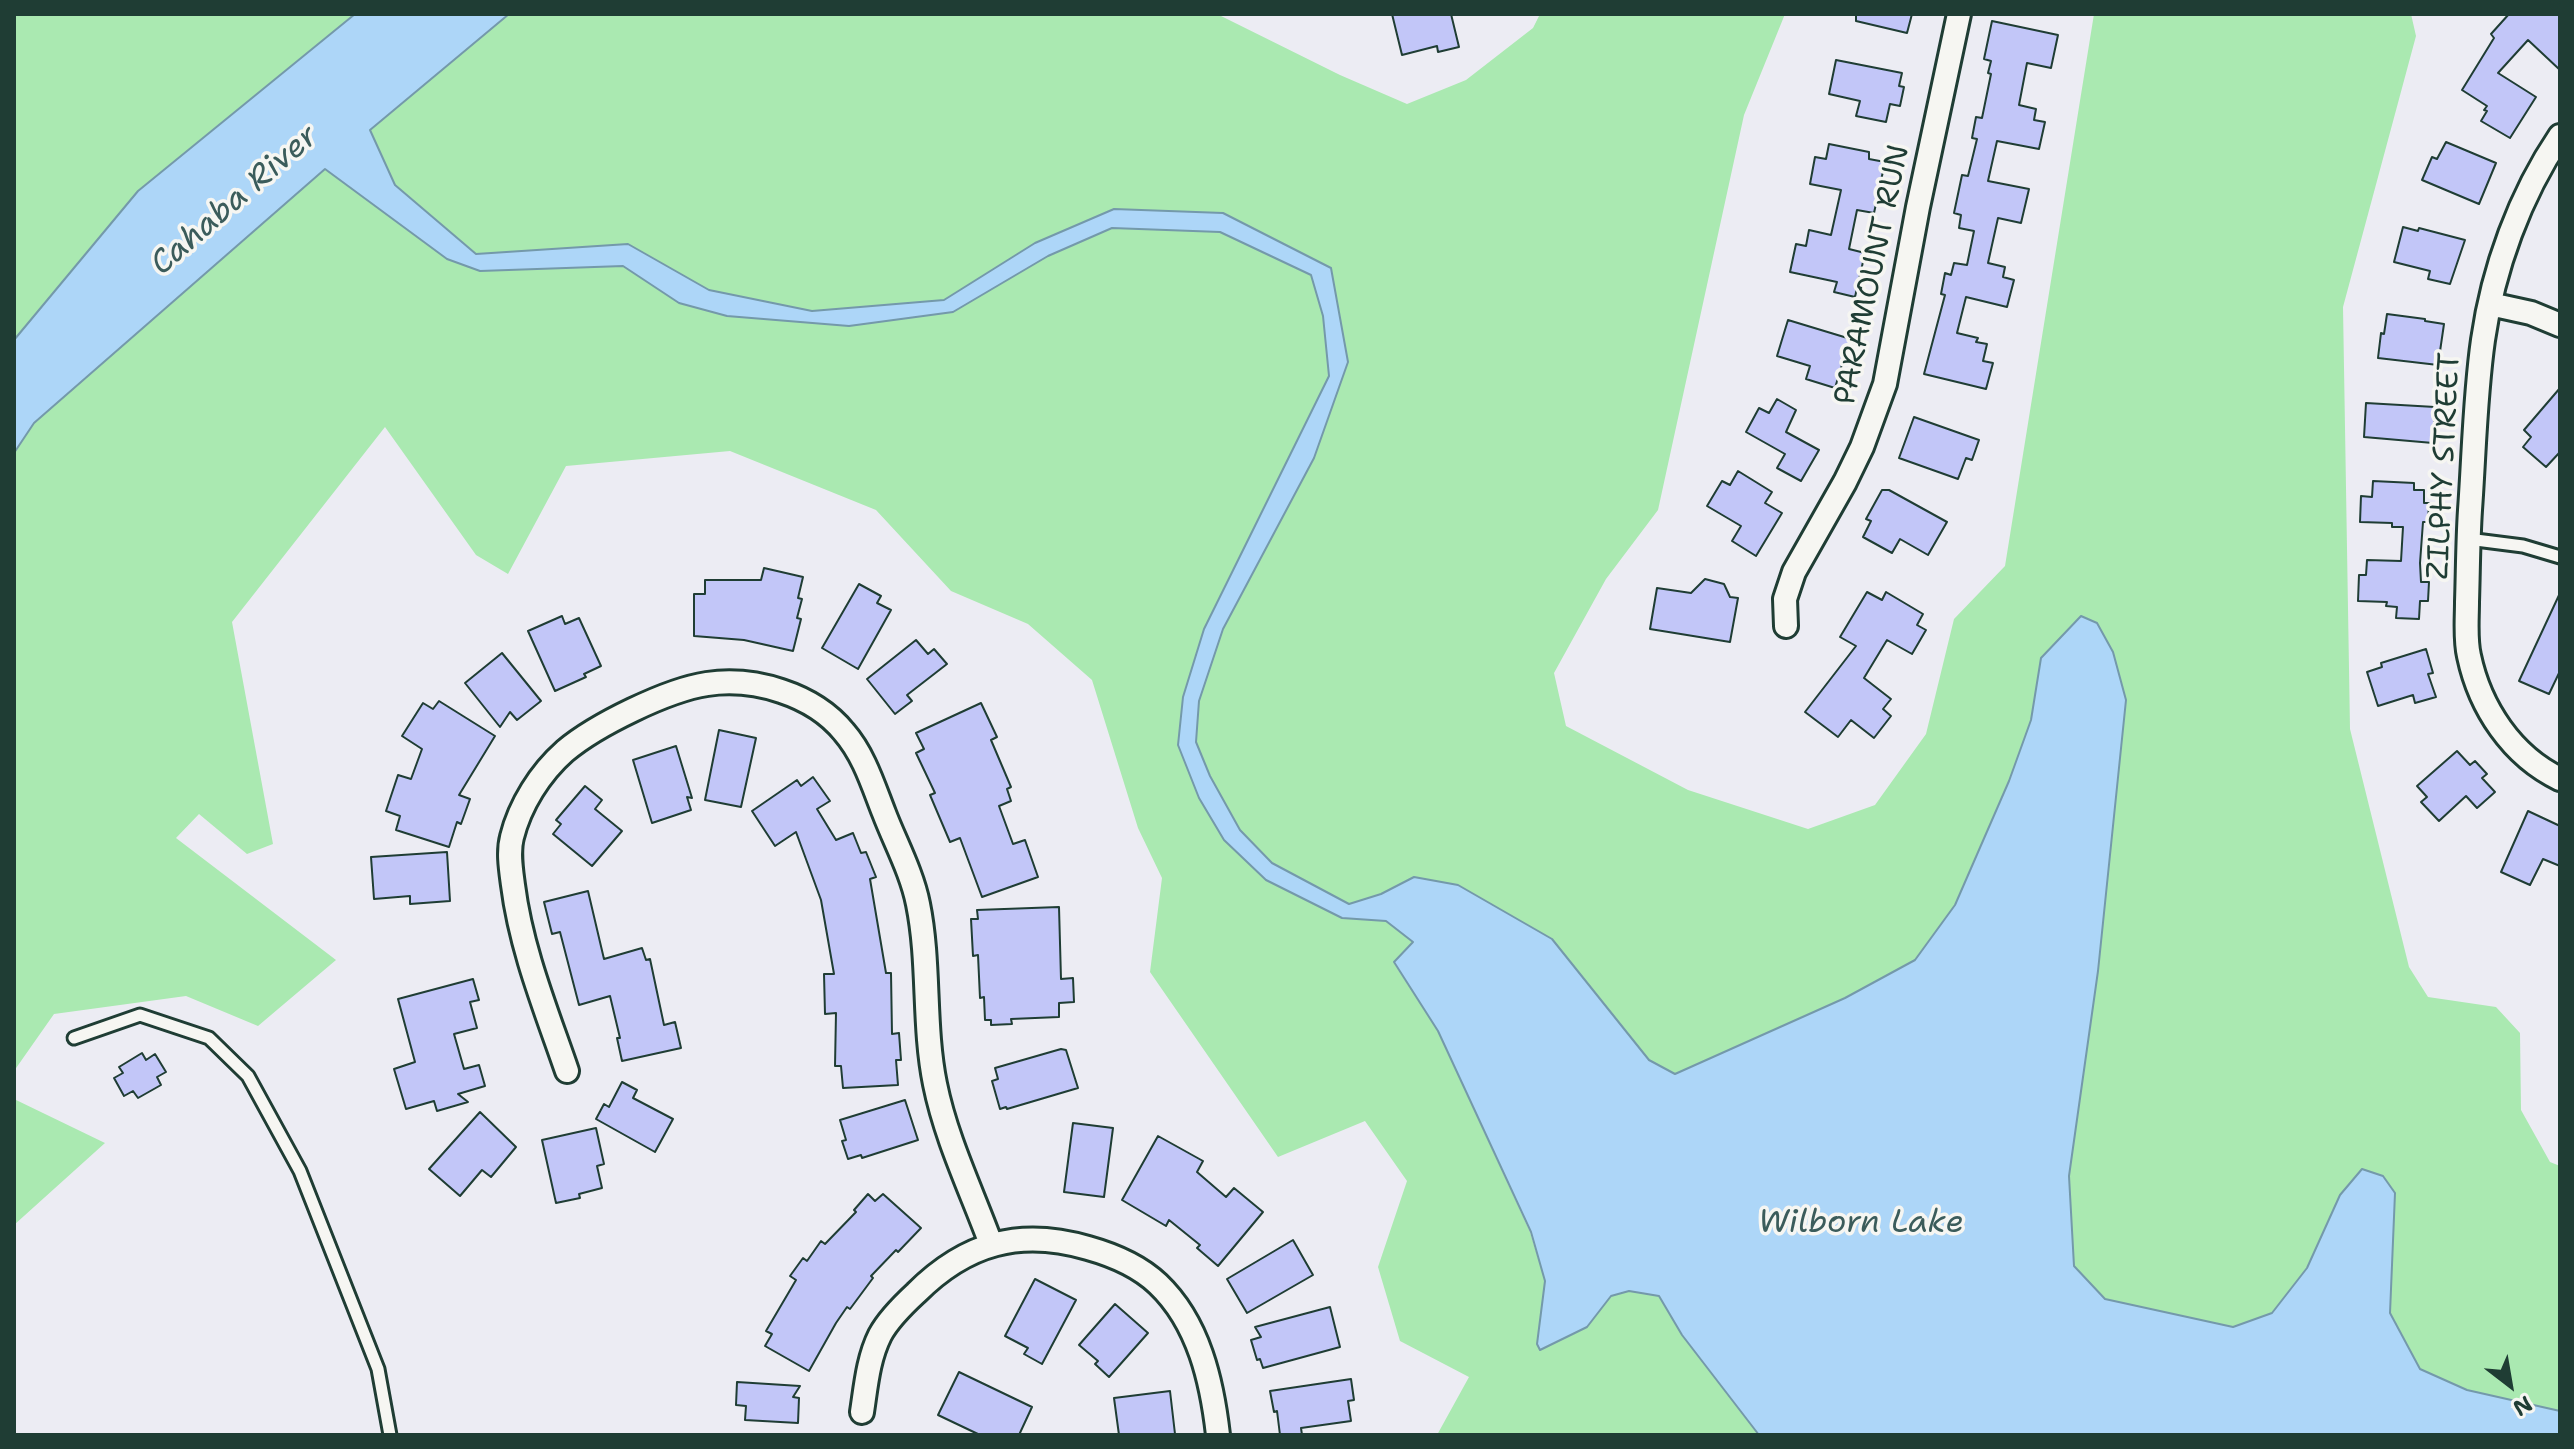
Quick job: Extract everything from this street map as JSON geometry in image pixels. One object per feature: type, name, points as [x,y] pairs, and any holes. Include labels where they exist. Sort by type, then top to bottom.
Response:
[{"type":"street","name":"PARAMOUNT RUN","points":[[1786,626],[1785,599],[1794,572],[1856,459],[1885,384],[1959,14]]},
{"type":"street","name":"ZILPHY STREET","points":[[2560,136],[2523,205],[2501,261],[2483,338],[2468,539],[2466,630],[2468,654],[2475,678],[2497,725],[2512,744],[2535,764],[2560,779]]},
{"type":"street","points":[[2490,304],[2531,313],[2560,325]]},
{"type":"street","points":[[567,1071],[517,919],[511,841],[520,813],[539,780],[566,750],[601,728],[670,694],[708,684],[752,684],[784,692],[819,709],[844,731],[864,762],[903,862],[917,901],[923,937],[935,1086],[991,1244]]},
{"type":"street","points":[[862,1412],[868,1370],[881,1333],[931,1278],[958,1259],[991,1244],[1018,1238],[1046,1238],[1102,1252],[1135,1267],[1158,1284],[1179,1309],[1195,1339],[1212,1394],[1218,1435]]},
{"type":"lane","points":[[2468,539],[2523,546],[2560,557]]},
{"type":"lane","points":[[74,1038],[140,1015],[209,1038],[248,1076],[300,1171],[378,1369],[390,1435]]},
{"type":"green space","points":[[14,14],[355,14],[138,191],[14,340]]},
{"type":"green space","points":[[509,14],[1217,14],[1340,75],[1407,104],[1466,80],[1533,28],[1540,14],[1785,14],[1744,115],[1658,510],[1606,579],[1554,673],[1566,726],[1688,790],[1808,829],[1875,805],[1926,734],[1954,619],[2005,566],[2094,14],[2411,14],[2416,36],[2343,307],[2350,729],[2409,967],[2428,997],[2496,1007],[2520,1033],[2521,1110],[2550,1162],[2560,1166],[2560,1411],[2467,1390],[2420,1369],[2390,1313],[2395,1193],[2383,1176],[2362,1170],[2340,1195],[2307,1268],[2272,1313],[2233,1327],[2105,1299],[2074,1266],[2069,1176],[2098,971],[2081,616],[2041,658],[2031,720],[2009,781],[1955,905],[1915,960],[1845,998],[1675,1075],[1649,1060],[1552,939],[1414,878],[1381,894],[1349,904],[1272,863],[1240,830],[1210,776],[1196,742],[1199,701],[1223,629],[1314,458],[1348,362],[1330,268],[1223,213],[1114,209],[1035,243],[944,300],[812,311],[709,290],[628,244],[476,254],[395,185],[370,130]]},
{"type":"green space","points":[[325,169],[447,259],[480,271],[623,266],[679,303],[727,316],[849,326],[953,312],[1048,256],[1112,228],[1220,232],[1311,275],[1323,316],[1329,376],[1204,629],[1183,697],[1178,745],[1224,840],[1342,918],[1386,921],[1413,942],[1394,963],[1438,1031],[1530,1232],[1545,1281],[1537,1344],[1540,1349],[1587,1327],[1611,1296],[1628,1291],[1659,1296],[1682,1335],[1759,1435],[1437,1435],[1469,1377],[1400,1341],[1378,1267],[1407,1181],[1365,1121],[1278,1157],[1150,972],[1162,878],[1138,828],[1092,680],[1028,624],[951,591],[876,510],[730,451],[566,466],[508,574],[476,555],[385,427],[232,622],[273,844],[247,854],[199,814],[176,838],[336,960],[258,1026],[186,996],[54,1014],[14,1071],[14,453],[34,423]]},
{"type":"green space","points":[[14,1099],[105,1143],[14,1225]]},
{"type":"water","name":"Wilborn Lake","points":[[355,14],[509,14],[370,130],[395,185],[476,254],[628,244],[709,290],[812,311],[944,300],[1035,243],[1114,209],[1223,213],[1331,268],[1348,362],[1314,458],[1223,629],[1199,701],[1196,742],[1210,776],[1240,830],[1272,863],[1349,904],[1381,894],[1414,877],[1458,885],[1552,939],[1649,1060],[1675,1074],[1845,998],[1915,960],[1955,905],[2009,781],[2031,720],[2041,658],[2081,616],[2097,623],[2113,652],[2126,700],[2098,971],[2069,1176],[2074,1266],[2105,1299],[2233,1327],[2272,1313],[2307,1268],[2340,1195],[2362,1169],[2383,1176],[2395,1193],[2390,1313],[2420,1369],[2467,1390],[2560,1411],[2560,1435],[1759,1435],[1682,1335],[1659,1296],[1629,1291],[1611,1296],[1587,1327],[1540,1350],[1537,1344],[1545,1281],[1531,1232],[1438,1031],[1394,962],[1413,942],[1386,921],[1342,918],[1266,880],[1224,840],[1199,798],[1178,745],[1183,697],[1204,629],[1329,376],[1323,316],[1311,275],[1220,232],[1112,228],[1048,256],[953,312],[849,326],[727,316],[679,303],[623,266],[480,271],[447,259],[325,169],[34,423],[14,453],[14,340],[138,191]]},
{"type":"building","points":[[1392,14],[1451,14],[1459,47],[1438,52],[1437,46],[1402,55]]},
{"type":"building","points":[[1856,14],[1912,14],[1907,33],[1856,21]]},
{"type":"building","points":[[2509,14],[2560,14],[2560,70],[2528,40],[2498,73],[2536,97],[2510,138],[2481,121],[2487,106],[2462,90],[2494,38],[2491,34]]},
{"type":"building","points":[[1992,21],[2058,35],[2051,68],[2027,63],[2019,105],[2036,109],[2034,120],[2045,122],[2039,149],[1997,141],[1988,181],[2029,189],[2021,223],[1998,218],[1988,263],[2005,267],[2003,277],[2014,280],[2007,307],[1966,297],[1957,333],[1978,338],[1976,342],[1987,344],[1983,361],[1993,363],[1986,389],[1924,374],[1945,295],[1941,294],[1945,273],[1951,275],[1954,263],[1967,265],[1974,231],[1959,228],[1961,215],[1954,213],[1962,175],[1968,176],[1977,139],[1972,138],[1976,117],[1982,118],[1991,74],[1988,73],[1991,61],[1984,59]]},
{"type":"building","points":[[1836,60],[1902,73],[1899,86],[1904,87],[1900,106],[1890,104],[1886,122],[1856,116],[1860,101],[1829,94]]},
{"type":"building","points":[[2446,142],[2496,163],[2479,204],[2422,180],[2432,157],[2437,159]]},
{"type":"building","points":[[1829,144],[1869,152],[1869,159],[1885,162],[1874,213],[1857,210],[1849,249],[1865,253],[1855,297],[1834,292],[1837,282],[1790,272],[1796,244],[1806,246],[1809,230],[1831,235],[1841,190],[1810,184],[1815,157],[1826,159]]},
{"type":"building","points":[[2403,227],[2465,240],[2450,284],[2428,279],[2430,271],[2394,262]]},
{"type":"building","points":[[2387,314],[2444,324],[2438,365],[2378,358]]},
{"type":"building","points":[[1788,320],[1854,340],[1848,360],[1844,358],[1835,388],[1806,379],[1810,366],[1777,356]]},
{"type":"building","points":[[2560,388],[2560,452],[2546,467],[2523,447],[2531,437],[2524,430]]},
{"type":"building","points":[[1777,399],[1796,410],[1786,432],[1819,450],[1801,481],[1777,468],[1785,454],[1746,432],[1759,408],[1769,413]]},
{"type":"building","points":[[2366,403],[2435,407],[2433,443],[2364,437]]},
{"type":"building","points":[[1914,417],[1979,440],[1972,460],[1966,458],[1958,479],[1899,458]]},
{"type":"building","points":[[1738,471],[1772,492],[1765,503],[1782,513],[1756,556],[1732,541],[1741,526],[1707,506],[1722,481],[1730,485]]},
{"type":"building","points":[[2373,481],[2414,483],[2414,490],[2424,490],[2424,503],[2429,503],[2428,522],[2423,522],[2420,563],[2421,582],[2429,582],[2428,601],[2420,601],[2419,619],[2396,618],[2397,607],[2386,606],[2387,602],[2358,601],[2359,575],[2366,575],[2367,560],[2401,561],[2403,527],[2392,527],[2392,523],[2360,522],[2361,496],[2372,497]]},
{"type":"building","points":[[1882,490],[1889,490],[1947,522],[1928,555],[1900,539],[1892,553],[1863,537],[1871,521],[1866,519]]},
{"type":"building","points":[[764,568],[803,577],[797,618],[801,619],[793,651],[744,640],[694,636],[694,594],[705,594],[705,580],[761,580]]},
{"type":"building","points":[[1705,579],[1724,584],[1730,597],[1738,598],[1730,642],[1650,629],[1657,588],[1691,593]]},
{"type":"building","points":[[859,584],[881,596],[877,603],[891,610],[858,669],[822,648]]},
{"type":"building","points":[[1867,592],[1882,600],[1886,592],[1923,614],[1917,625],[1926,630],[1912,654],[1887,640],[1864,678],[1891,699],[1883,709],[1891,716],[1874,738],[1851,720],[1838,737],[1805,712],[1856,646],[1840,637]]},
{"type":"building","points":[[2560,593],[2560,671],[2549,694],[2519,681]]},
{"type":"building","points":[[562,616],[565,624],[579,618],[601,666],[584,674],[586,677],[555,691],[528,631]]},
{"type":"building","points":[[916,640],[928,654],[934,649],[947,664],[907,695],[912,701],[895,714],[867,679]]},
{"type":"building","points":[[2426,649],[2433,673],[2428,674],[2436,697],[2415,703],[2413,695],[2378,706],[2367,672],[2382,667],[2381,663]]},
{"type":"building","points":[[502,653],[541,701],[517,720],[510,712],[500,727],[465,683]]},
{"type":"building","points":[[439,701],[495,736],[459,795],[470,799],[461,824],[457,822],[449,847],[396,830],[400,816],[386,811],[398,775],[411,779],[422,749],[402,736],[423,703],[433,709]]},
{"type":"building","points":[[981,703],[997,737],[991,740],[1011,787],[1007,789],[1011,801],[999,806],[1013,844],[1025,840],[1038,877],[982,897],[960,838],[950,842],[930,795],[935,793],[916,753],[924,749],[916,733]]},
{"type":"building","points":[[719,730],[756,738],[741,807],[705,800]]},
{"type":"building","points":[[676,746],[692,798],[687,797],[691,810],[652,823],[633,760]]},
{"type":"building","points":[[2457,751],[2470,765],[2475,761],[2487,774],[2482,778],[2495,792],[2477,808],[2466,796],[2439,821],[2421,802],[2427,797],[2417,786]]},
{"type":"building","points":[[813,777],[830,801],[817,809],[836,840],[853,833],[861,853],[866,852],[876,877],[870,879],[886,973],[891,973],[892,1034],[899,1033],[901,1060],[896,1060],[898,1085],[843,1088],[841,1066],[835,1066],[836,1013],[825,1014],[824,974],[834,974],[821,900],[796,832],[775,846],[752,811],[797,780],[801,786]]},
{"type":"building","points":[[585,786],[602,800],[595,809],[622,831],[592,866],[553,834],[561,824],[556,820]]},
{"type":"building","points":[[2528,811],[2560,826],[2560,866],[2543,859],[2530,885],[2501,872]]},
{"type":"building","points":[[447,852],[450,901],[410,904],[410,896],[374,899],[371,857]]},
{"type":"building","points":[[588,891],[604,959],[642,948],[646,960],[650,959],[664,1025],[675,1022],[681,1048],[622,1061],[610,996],[579,1005],[560,932],[552,934],[544,902]]},
{"type":"building","points":[[1059,907],[1061,979],[1073,978],[1074,1002],[1059,1003],[1059,1017],[1011,1019],[1012,1024],[991,1025],[991,1020],[985,1020],[984,997],[980,998],[978,955],[973,956],[971,919],[978,919],[977,910]]},
{"type":"building","points":[[473,979],[479,1000],[470,1002],[477,1028],[454,1034],[464,1069],[479,1065],[485,1086],[458,1094],[468,1102],[437,1111],[434,1101],[406,1109],[394,1069],[415,1062],[398,999]]},
{"type":"building","points":[[1066,1050],[1078,1088],[1000,1109],[992,1081],[998,1079],[995,1068]]},
{"type":"building","points":[[142,1053],[146,1060],[155,1054],[166,1072],[157,1077],[161,1085],[138,1098],[133,1091],[124,1096],[114,1078],[123,1073],[119,1067]]},
{"type":"building","points":[[622,1082],[637,1090],[633,1098],[673,1119],[655,1152],[596,1119],[604,1104],[609,1107]]},
{"type":"building","points":[[905,1100],[918,1140],[862,1158],[861,1155],[848,1159],[840,1120]]},
{"type":"building","points":[[480,1112],[516,1147],[491,1177],[482,1170],[460,1196],[429,1169]]},
{"type":"building","points":[[1073,1123],[1113,1128],[1104,1197],[1064,1192]]},
{"type":"building","points":[[596,1128],[604,1164],[597,1166],[602,1188],[579,1194],[580,1198],[556,1203],[542,1140]]},
{"type":"building","points":[[1158,1136],[1203,1161],[1197,1172],[1226,1197],[1234,1188],[1263,1212],[1218,1266],[1197,1248],[1200,1245],[1169,1220],[1166,1226],[1122,1200]]},
{"type":"building","points":[[868,1194],[875,1201],[883,1194],[921,1228],[871,1276],[873,1278],[850,1309],[847,1307],[836,1323],[809,1371],[765,1346],[772,1334],[766,1331],[796,1280],[790,1276],[803,1258],[807,1261],[821,1241],[825,1244],[856,1212],[854,1210]]},
{"type":"building","points":[[1293,1240],[1313,1275],[1247,1313],[1227,1279]]},
{"type":"building","points":[[1035,1279],[1076,1300],[1042,1364],[1024,1354],[1028,1348],[1005,1336]]},
{"type":"building","points":[[1115,1304],[1148,1333],[1109,1377],[1095,1364],[1098,1361],[1079,1345]]},
{"type":"building","points":[[1330,1307],[1340,1347],[1263,1368],[1251,1340],[1261,1337],[1255,1327]]},
{"type":"building","points":[[959,1372],[1032,1407],[1019,1435],[980,1435],[938,1415]]},
{"type":"building","points":[[1351,1379],[1354,1400],[1348,1401],[1351,1421],[1301,1428],[1302,1435],[1280,1435],[1270,1391]]},
{"type":"building","points":[[737,1382],[800,1386],[793,1397],[799,1398],[798,1423],[745,1420],[746,1406],[736,1405]]},
{"type":"building","points":[[1170,1391],[1175,1434],[1119,1435],[1114,1398]]},
{"type":"water label","name":"Cahaba River","points":[[235,201]]}]
